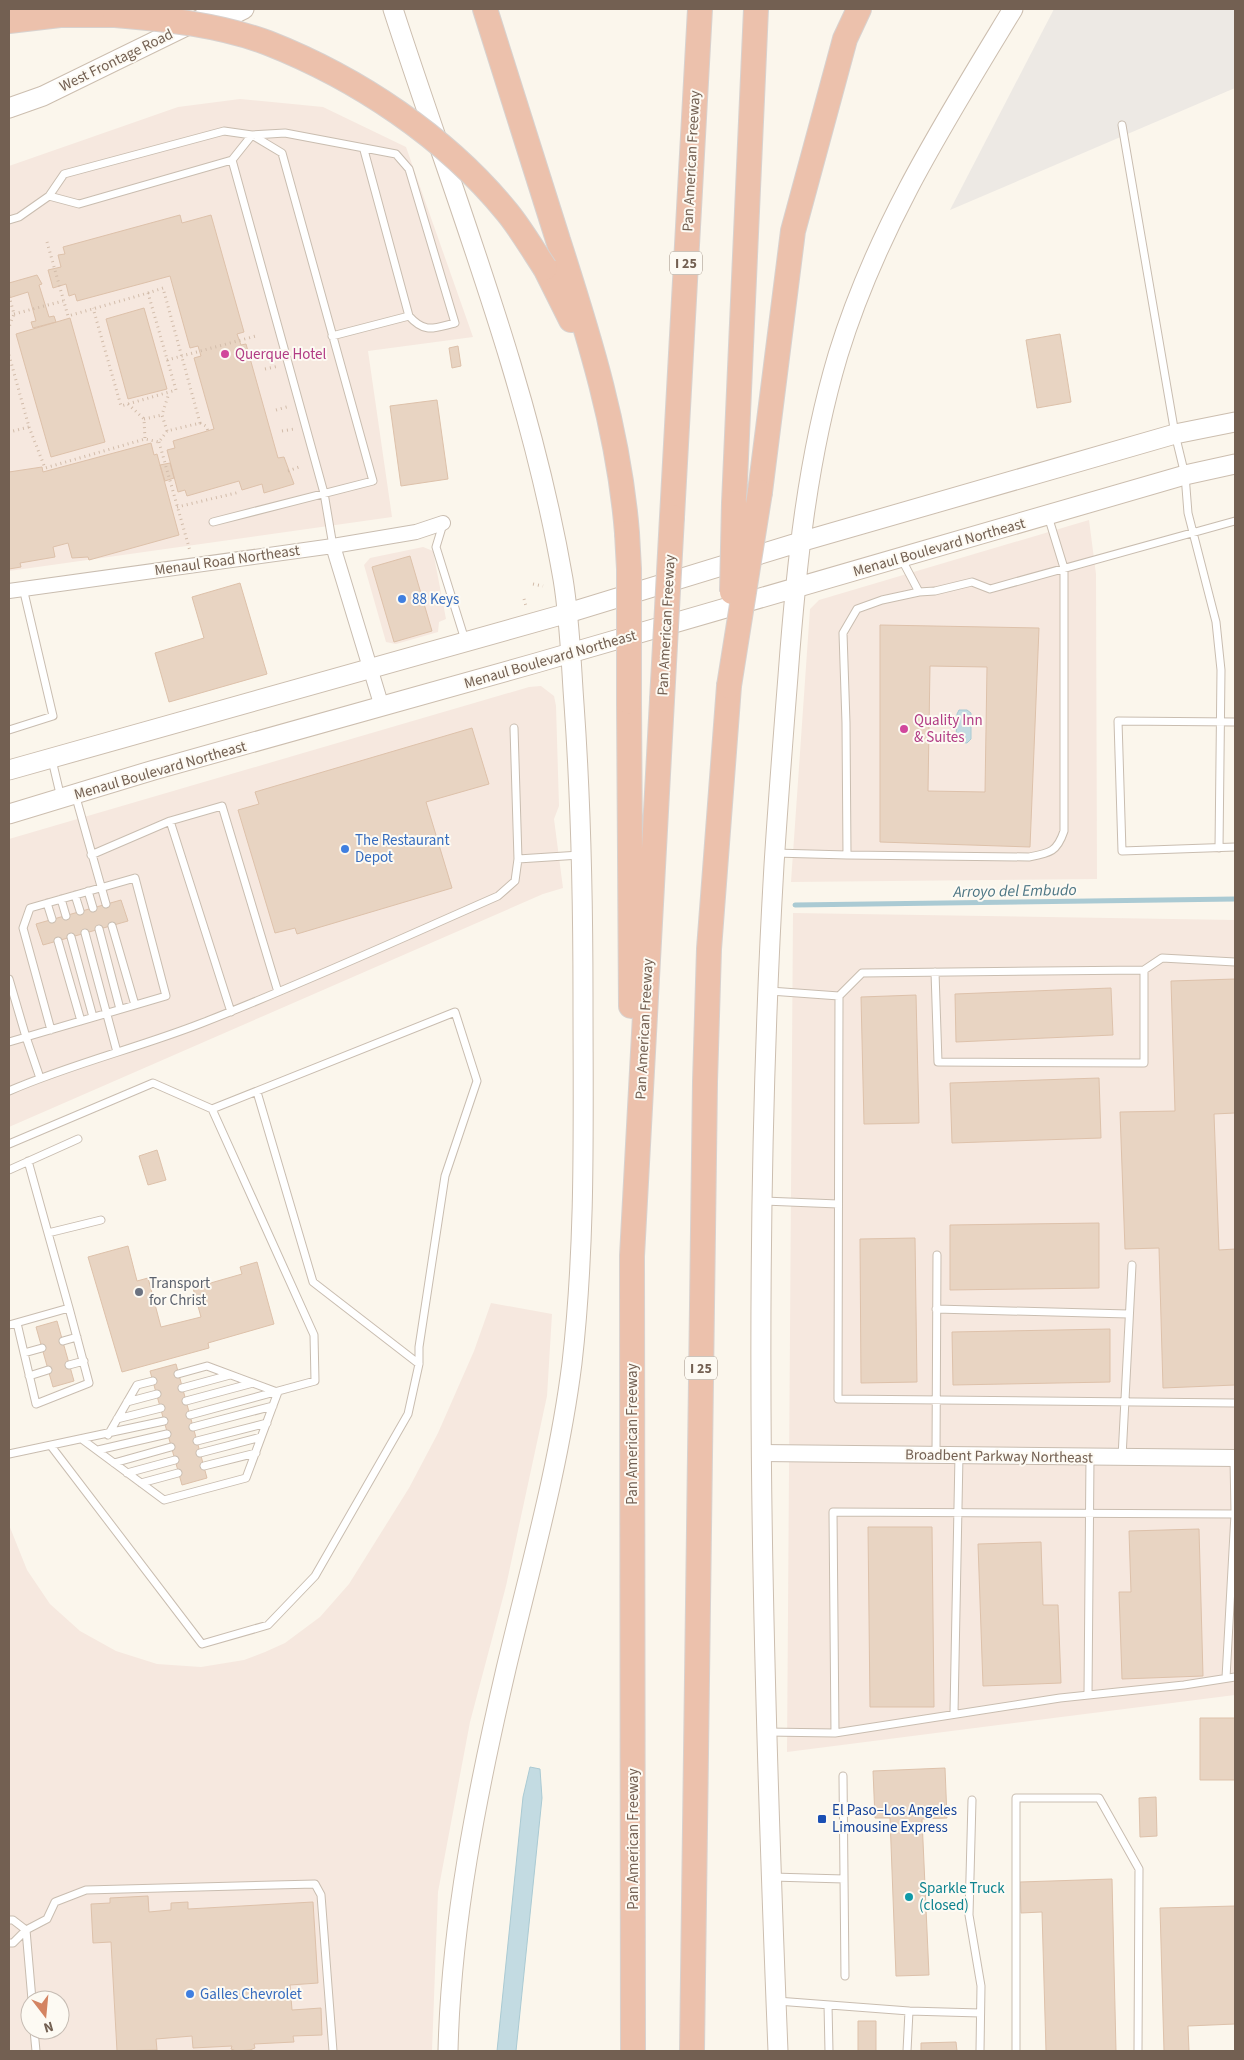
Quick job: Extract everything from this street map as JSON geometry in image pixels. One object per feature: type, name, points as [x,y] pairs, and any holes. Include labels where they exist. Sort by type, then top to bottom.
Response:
[{"type":"highway","points":[[485,9],[572,283],[612,426],[624,494],[630,569],[632,1256]]},
{"type":"highway","name":"Pan American Freeway","points":[[633,2051],[632,1256],[700,9]]},
{"type":"highway","name":"I 25","points":[[692,2051],[705,1072],[709,949],[729,686],[734,503],[756,9]]},
{"type":"highway","points":[[729,686],[760,492],[793,231],[845,39],[859,9]]},
{"type":"highway","points":[[9,21],[60,15],[116,15],[160,19],[216,29],[267,43],[317,65],[376,99],[441,145],[476,178],[508,213],[545,268],[568,312],[612,426]]},
{"type":"main road","name":"West Frontage Road","points":[[9,108],[43,96],[221,9]]},
{"type":"main road","points":[[43,96],[128,66],[244,9]]},
{"type":"main road","points":[[385,9],[413,69]]},
{"type":"main road","points":[[393,9],[497,315],[530,428],[563,580],[568,613],[572,653],[583,854],[583,1149],[579,1280],[572,1363],[564,1414],[542,1523],[506,1672],[475,1819],[456,1950],[448,2051]]},
{"type":"main road","points":[[778,2051],[761,1555],[762,1201],[767,991],[775,853],[800,542],[825,404],[838,356],[869,268],[886,229],[922,160],[1013,9]]},
{"type":"main road","points":[[9,770],[568,613],[800,542],[1175,434],[1235,422]]},
{"type":"main road","name":"Menaul Boulevard Northeast","points":[[9,814],[795,589],[1185,475],[1235,464]]},
{"type":"street","name":"Menaul Road Northeast","points":[[16,589],[333,546],[416,532],[443,523]]},
{"type":"street","points":[[333,546],[382,707]]},
{"type":"street","name":"Broadbent Parkway Northeast","points":[[762,1453],[1235,1458]]},
{"type":"lane","points":[[1122,125],[1175,434],[1185,475],[1188,513],[1216,622],[1221,670],[1219,848]]},
{"type":"lane","points":[[9,220],[19,217],[49,196],[64,174],[224,132],[252,135],[286,133],[364,150],[396,154],[409,169],[455,323],[428,329],[418,326],[408,316],[364,150]]},
{"type":"lane","points":[[49,196],[79,204],[232,160],[252,135]]},
{"type":"lane","points":[[213,522],[373,481],[282,153],[252,135]]},
{"type":"lane","points":[[232,160],[324,493],[333,546]]},
{"type":"lane","points":[[332,336],[408,316]]},
{"type":"lane","points":[[775,853],[1029,857],[1048,854],[1059,845],[1064,831],[1064,568],[1048,515]]},
{"type":"lane","points":[[847,855],[846,704],[842,633],[857,609],[882,600],[919,592],[935,591],[972,582],[990,589],[1193,534],[1235,520]]},
{"type":"lane","points":[[443,523],[436,547],[465,641]]},
{"type":"lane","points":[[901,558],[919,592]]},
{"type":"lane","points":[[9,730],[53,716],[16,589]]},
{"type":"lane","points":[[1235,722],[1118,721],[1122,851],[1235,847]]},
{"type":"lane","points":[[9,1091],[40,1078],[231,1012],[498,896],[515,881],[518,859],[514,728]]},
{"type":"lane","points":[[51,758],[91,855],[99,888],[106,904]]},
{"type":"lane","points":[[91,855],[170,822],[222,806],[278,992]]},
{"type":"lane","points":[[170,822],[231,1012]]},
{"type":"lane","points":[[518,859],[583,854]]},
{"type":"lane","points":[[9,1042],[26,1038],[166,996],[135,878],[30,908],[23,928],[51,1030]]},
{"type":"lane","points":[[88,891],[93,908]]},
{"type":"lane","points":[[75,895],[80,912]]},
{"type":"lane","points":[[61,899],[66,916]]},
{"type":"lane","points":[[47,903],[52,919]]},
{"type":"lane","points":[[112,926],[134,1005]]},
{"type":"lane","points":[[98,930],[120,1009]]},
{"type":"lane","points":[[85,933],[117,1052]]},
{"type":"lane","points":[[71,937],[93,1017]]},
{"type":"lane","points":[[58,941],[80,1021]]},
{"type":"lane","points":[[1235,962],[1162,958],[1144,970],[862,973],[839,996],[838,1204],[838,1399],[1235,1403]]},
{"type":"lane","points":[[935,972],[938,1062],[1144,1062],[1144,970]]},
{"type":"lane","points":[[9,979],[40,1078]]},
{"type":"lane","points":[[767,991],[839,996]]},
{"type":"lane","points":[[51,1446],[202,1644],[268,1625],[315,1576],[408,1414],[419,1364],[418,1347],[445,1176],[477,1081],[455,1012],[212,1109]]},
{"type":"lane","points":[[9,1144],[154,1083],[212,1109],[314,1335],[315,1381],[190,1415]]},
{"type":"lane","points":[[257,1092],[313,1282],[419,1364]]},
{"type":"lane","points":[[9,1170],[78,1139]]},
{"type":"lane","points":[[17,1322],[36,1404],[89,1382],[28,1161]]},
{"type":"lane","points":[[762,1201],[838,1204]]},
{"type":"lane","points":[[48,1233],[101,1220]]},
{"type":"lane","points":[[936,1455],[937,1255]]},
{"type":"lane","points":[[1122,1457],[1132,1265]]},
{"type":"lane","points":[[9,1325],[69,1308]]},
{"type":"lane","points":[[936,1309],[1128,1314]]},
{"type":"lane","points":[[63,1341],[77,1337]]},
{"type":"lane","points":[[24,1353],[42,1348]]},
{"type":"lane","points":[[69,1365],[84,1361]]},
{"type":"lane","points":[[178,1374],[207,1366],[278,1392]]},
{"type":"lane","points":[[29,1376],[48,1370]]},
{"type":"lane","points":[[182,1388],[231,1374]]},
{"type":"lane","points":[[108,1435],[137,1385],[153,1380]]},
{"type":"lane","points":[[186,1401],[253,1383]]},
{"type":"lane","points":[[84,1440],[164,1500],[246,1478],[278,1392]]},
{"type":"lane","points":[[127,1402],[157,1394]]},
{"type":"lane","points":[[193,1427],[273,1406]]},
{"type":"lane","points":[[117,1419],[160,1408]]},
{"type":"lane","points":[[9,1453],[84,1440],[164,1421]]},
{"type":"lane","points":[[197,1441],[266,1423]]},
{"type":"lane","points":[[98,1450],[167,1434]]},
{"type":"lane","points":[[200,1454],[261,1438]]},
{"type":"lane","points":[[114,1463],[171,1447]]},
{"type":"lane","points":[[204,1466],[256,1453]]},
{"type":"lane","points":[[954,1713],[959,1455]]},
{"type":"lane","points":[[1088,1695],[1090,1457]]},
{"type":"lane","points":[[1226,1678],[1235,1514],[1235,1458]]},
{"type":"lane","points":[[127,1473],[175,1460]]},
{"type":"lane","points":[[141,1483],[178,1473]]},
{"type":"lane","points":[[835,1733],[833,1512],[1235,1514]]},
{"type":"lane","points":[[766,1732],[835,1733],[954,1713],[1235,1677]]},
{"type":"lane","points":[[843,1776],[845,1976]]},
{"type":"lane","points":[[1016,2051],[1016,1798],[1099,1798],[1138,1869],[1138,2051]]},
{"type":"lane","points":[[972,1800],[969,1914],[981,1986],[980,2051]]},
{"type":"lane","points":[[771,1877],[844,1879]]},
{"type":"lane","points":[[9,1943],[13,1943],[26,1930],[46,1919],[55,1902],[71,1894],[86,1890],[315,1884],[321,1895],[333,2051]]},
{"type":"lane","points":[[9,1920],[13,1920],[26,1930],[31,1990]]},
{"type":"lane","points":[[776,2001],[909,2011],[980,2013]]},
{"type":"lane","points":[[828,2005],[829,2051]]},
{"type":"lane","points":[[907,2051],[909,2011]]},
{"type":"path","points":[[47,242],[68,316],[163,288],[200,423]]},
{"type":"path","points":[[94,308],[121,406],[176,390],[148,293]]},
{"type":"path","points":[[9,296],[14,314],[9,327]]},
{"type":"path","points":[[14,314],[64,300]]},
{"type":"path","points":[[167,360],[256,336]]},
{"type":"path","points":[[9,355],[29,426],[44,468],[146,439],[159,442]]},
{"type":"path","points":[[167,431],[162,415],[169,392]]},
{"type":"path","points":[[128,404],[144,419],[146,439]]},
{"type":"path","points":[[144,419],[162,415]]},
{"type":"path","points":[[159,442],[167,431],[200,423],[206,426],[208,431]]},
{"type":"path","points":[[9,432],[29,426]]},
{"type":"path","points":[[159,442],[190,551]]},
{"type":"path","points":[[288,471],[299,467]]},
{"type":"path","points":[[177,507],[240,492]]},
{"type":"path","points":[[532,584],[542,586]]},
{"type":"path","points":[[524,598],[526,607]]},
{"type":"shaded area","points":[[1054,9],[1235,9],[1235,88],[950,210]]},
{"type":"shaded area","points":[[240,99],[323,107],[406,147],[473,337],[368,351],[392,517],[9,571],[9,166],[178,107]]},
{"type":"shaded area","points":[[1089,520],[1096,574],[1097,879],[791,882],[810,609],[819,600]]},
{"type":"shaded area","points":[[423,547],[433,551],[446,619],[439,622],[438,632],[396,644],[386,642],[364,565],[370,558]]},
{"type":"shaded area","points":[[541,686],[554,696],[556,706],[559,806],[554,819],[563,888],[543,894],[9,1127],[9,839],[529,687]]},
{"type":"shaded area","points":[[793,913],[1235,920],[1235,1695],[787,1752]]},
{"type":"shaded area","points":[[491,1303],[552,1314],[547,1396],[506,1586],[470,1722],[438,1892],[432,2051],[9,2051],[9,1525],[27,1570],[50,1604],[80,1631],[116,1651],[157,1664],[201,1667],[244,1660],[285,1643],[320,1617],[349,1584],[409,1488],[438,1433],[474,1351]]},
{"type":"water","points":[[959,710],[967,710],[971,713],[971,739],[967,743],[959,742],[956,739],[957,714]]},
{"type":"water","points":[[530,1767],[540,1769],[542,1798],[516,2051],[497,2051],[523,1797]]},
{"type":"building","name":"Querque Hotel","points":[[180,215],[182,223],[211,215],[244,332],[237,334],[241,345],[246,344],[278,458],[284,457],[294,484],[264,493],[262,484],[242,490],[239,481],[187,496],[185,490],[178,492],[167,450],[175,448],[173,441],[214,429],[194,358],[201,356],[198,346],[190,348],[170,276],[77,301],[75,294],[69,296],[66,284],[53,288],[48,270],[61,267],[58,255],[65,254],[63,247]]},
{"type":"building","points":[[37,275],[42,284],[39,285],[49,317],[54,316],[56,322],[33,328],[31,322],[36,321],[28,292],[9,298],[9,283]]},
{"type":"building","points":[[144,308],[167,389],[128,399],[106,319]]},
{"type":"building","points":[[70,318],[105,442],[51,457],[16,334]]},
{"type":"building","points":[[1060,334],[1071,402],[1037,408],[1026,340]]},
{"type":"building","points":[[458,346],[461,366],[452,368],[449,348]]},
{"type":"building","points":[[437,400],[448,479],[401,486],[390,406]]},
{"type":"building","points":[[151,443],[154,455],[157,454],[179,535],[89,560],[88,557],[72,558],[68,543],[53,547],[55,557],[20,563],[21,567],[9,569],[9,472],[42,467],[43,472]]},
{"type":"building","points":[[170,463],[174,478],[165,481],[160,465]]},
{"type":"building","name":"88 Keys","points":[[410,556],[432,631],[394,642],[372,567]]},
{"type":"building","points":[[240,583],[267,674],[169,702],[155,653],[204,638],[192,597]]},
{"type":"building","name":"Quality Inn & Suites","points":[[880,625],[1039,628],[1030,847],[880,842]],"holes":[[[930,666],[987,667],[985,792],[928,791]]]},
{"type":"building","name":"The Restaurant Depot","points":[[472,728],[489,784],[426,802],[452,888],[297,934],[295,928],[275,933],[238,810],[259,804],[255,792]]},
{"type":"building","points":[[121,900],[128,921],[43,945],[36,924]]},
{"type":"building","points":[[1235,979],[1235,1113],[1214,1114],[1219,1250],[1235,1249],[1235,1385],[1163,1388],[1159,1248],[1125,1249],[1120,1112],[1175,1111],[1171,981]]},
{"type":"building","points":[[1111,988],[1113,1035],[956,1042],[955,994]]},
{"type":"building","points":[[916,995],[919,1123],[864,1124],[861,997]]},
{"type":"building","points":[[1099,1078],[1101,1138],[952,1143],[950,1083]]},
{"type":"building","points":[[157,1150],[166,1180],[148,1185],[139,1156]]},
{"type":"building","points":[[1099,1223],[1099,1288],[950,1290],[950,1225]]},
{"type":"building","points":[[915,1238],[917,1382],[861,1383],[860,1239]]},
{"type":"building","points":[[128,1246],[137,1281],[148,1278],[161,1327],[201,1317],[193,1288],[242,1274],[240,1267],[257,1262],[274,1324],[208,1343],[209,1348],[122,1372],[88,1257]]},
{"type":"building","points":[[57,1321],[74,1381],[53,1387],[36,1327]]},
{"type":"building","points":[[1110,1329],[1110,1382],[953,1385],[952,1332]]},
{"type":"building","points":[[176,1364],[207,1478],[182,1485],[150,1371]]},
{"type":"building","points":[[868,1527],[932,1527],[934,1707],[870,1707]]},
{"type":"building","points":[[1199,1529],[1203,1676],[1122,1679],[1119,1592],[1131,1592],[1129,1531]]},
{"type":"building","points":[[1041,1542],[1043,1605],[1058,1605],[1061,1683],[983,1686],[978,1544]]},
{"type":"building","points":[[1200,1718],[1235,1718],[1235,1780],[1200,1780]]},
{"type":"building","name":"Sparkle Truck (closed)","points":[[945,1768],[947,1818],[922,1819],[929,1975],[896,1976],[890,1818],[875,1818],[873,1771]]},
{"type":"building","points":[[1156,1797],[1157,1836],[1140,1837],[1139,1798]]},
{"type":"building","points":[[1112,1879],[1116,2051],[1046,2051],[1042,1912],[1021,1913],[1020,1882]]},
{"type":"building","points":[[148,1896],[149,1912],[171,1910],[171,1903],[188,1902],[188,1909],[313,1902],[318,1983],[290,1985],[292,2010],[321,2008],[322,2035],[293,2036],[294,2042],[254,2044],[255,2048],[250,2050],[236,2051],[231,2049],[232,2046],[193,2048],[192,2036],[156,2039],[157,2050],[117,2051],[111,1942],[93,1943],[91,1904],[110,1903],[110,1898]]},
{"type":"building","points":[[1235,1906],[1235,2024],[1188,2026],[1189,2051],[1164,2051],[1160,1908]]},
{"type":"building","points":[[858,2021],[876,2021],[876,2051],[858,2051]]},
{"type":"building","points":[[956,2042],[957,2051],[921,2051],[921,2043]]},
{"type":"waterway","name":"Arroyo del Embudo","points":[[795,905],[1235,899]]},
{"type":"place","name":"Querque Hotel","points":[[225,354]]},
{"type":"place","name":"88 Keys","points":[[402,599]]},
{"type":"place","name":"Quality Inn & Suites","points":[[904,729]]},
{"type":"place","name":"The Restaurant Depot","points":[[345,849]]},
{"type":"place","name":"Transport for Christ","points":[[139,1292]]},
{"type":"place","name":"El Paso–Los Angeles Limousine Express","points":[[822,1819]]},
{"type":"place","name":"Sparkle Truck (closed)","points":[[909,1897]]},
{"type":"place","name":"Galles Chevrolet","points":[[190,1994]]}]
